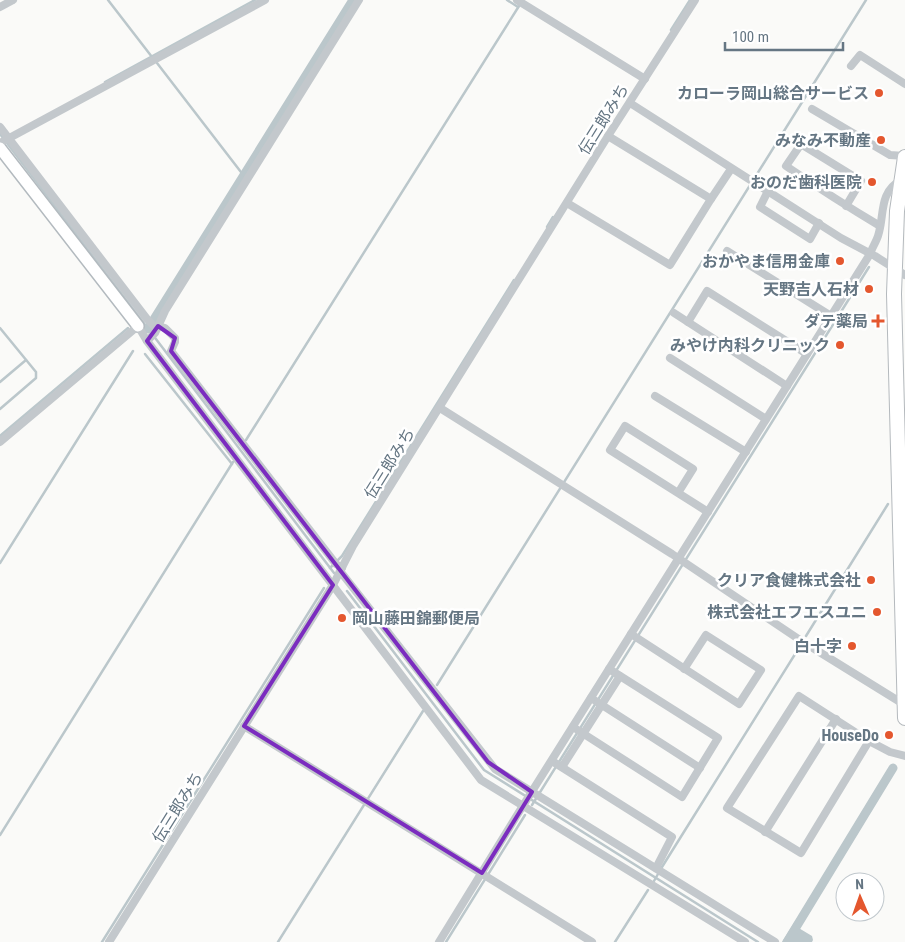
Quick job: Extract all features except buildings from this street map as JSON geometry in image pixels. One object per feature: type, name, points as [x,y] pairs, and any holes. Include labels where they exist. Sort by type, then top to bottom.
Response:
[{"type":"highway","points":[[904,165],[897,210],[900,272],[905,718]]},
{"type":"street","points":[[0,7],[13,0]]},
{"type":"street","points":[[4,142],[265,0]]},
{"type":"street","points":[[153,330],[358,0]]},
{"type":"street","points":[[517,0],[645,79]]},
{"type":"street","name":"伝三郎みち","points":[[109,942],[333,585],[338,566],[353,546],[608,136],[696,0]]},
{"type":"street","points":[[851,66],[860,55],[905,84]]},
{"type":"street","points":[[630,103],[731,169],[900,272]]},
{"type":"street","points":[[439,942],[485,875],[532,797],[557,764],[615,672],[681,562],[708,512],[870,254],[878,236],[887,192],[904,165],[812,108]]},
{"type":"street","points":[[0,127],[4,142],[138,326],[153,330],[165,328],[175,338],[171,350],[245,458],[333,585],[481,780],[532,797],[656,868],[762,938],[775,942]]},
{"type":"street","points":[[608,136],[711,199]]},
{"type":"street","points":[[4,142],[153,330],[245,458],[338,566],[495,770],[745,942]]},
{"type":"street","points":[[846,206],[861,181],[801,144],[786,166],[846,206],[880,226]]},
{"type":"street","points":[[567,203],[670,265],[731,169]]},
{"type":"street","points":[[768,191],[760,207],[801,234],[810,239],[819,223]]},
{"type":"street","points":[[727,251],[831,316]]},
{"type":"street","points":[[688,322],[707,291],[807,354]]},
{"type":"street","points":[[674,313],[787,386]]},
{"type":"street","points":[[0,442],[138,326]]},
{"type":"street","points":[[670,358],[766,419]]},
{"type":"street","points":[[655,396],[746,452]]},
{"type":"street","points":[[440,408],[800,640],[905,705]]},
{"type":"street","points":[[678,494],[693,469],[625,426],[610,450],[678,494],[708,512]]},
{"type":"street","points":[[635,637],[739,704],[761,670],[706,634],[684,668]]},
{"type":"street","points":[[557,764],[615,672]]},
{"type":"street","points":[[578,730],[682,797],[718,738],[615,672]]},
{"type":"street","points":[[870,741],[801,853],[727,808],[799,696],[870,741],[900,756],[905,756]]},
{"type":"street","points":[[596,701],[700,768]]},
{"type":"street","points":[[765,832],[836,720]]},
{"type":"street","points":[[244,726],[592,942]]},
{"type":"street","points":[[557,764],[672,837],[656,868]]},
{"type":"highlighted area","points":[[158,326],[175,338],[171,351],[488,762],[532,792],[482,873],[244,726],[333,585],[147,341]]},
{"type":"shaded area","points":[[794,923],[812,936],[812,942],[782,942]]},
{"type":"waterway","points":[[108,0],[152,57]]},
{"type":"waterway","points":[[105,82],[255,0]]},
{"type":"waterway","points":[[148,329],[353,0]]},
{"type":"waterway","points":[[507,0],[518,7]]},
{"type":"waterway","points":[[671,30],[690,0]]},
{"type":"waterway","points":[[437,685],[866,0]]},
{"type":"waterway","points":[[246,440],[519,6]]},
{"type":"waterway","points":[[157,63],[244,176]]},
{"type":"waterway","points":[[0,134],[334,573]]},
{"type":"waterway","points":[[547,227],[553,217]]},
{"type":"waterway","points":[[532,805],[869,267]]},
{"type":"waterway","points":[[330,568],[342,556],[514,280]]},
{"type":"waterway","points":[[0,328],[36,372],[36,378],[0,409]]},
{"type":"waterway","points":[[0,436],[128,328]]},
{"type":"waterway","points":[[0,563],[133,351]]},
{"type":"waterway","points":[[145,354],[232,464]]},
{"type":"waterway","points":[[0,382],[26,360]]},
{"type":"waterway","points":[[0,835],[233,462]]},
{"type":"waterway","points":[[806,636],[888,504]]},
{"type":"waterway","points":[[102,942],[324,588]]},
{"type":"waterway","points":[[347,591],[484,770],[758,942]]},
{"type":"waterway","points":[[662,867],[802,643]]},
{"type":"waterway","points":[[278,942],[423,711]]},
{"type":"waterway","points":[[787,942],[893,768]]},
{"type":"waterway","points":[[446,942],[525,815]]},
{"type":"waterway","points":[[654,881],[658,874]]},
{"type":"waterway","points":[[615,942],[648,890]]},
{"type":"place","name":"カローラ岡山総合サービス","points":[[879,93]]},
{"type":"place","name":"みなみ不動産","points":[[881,140]]},
{"type":"place","name":"おのだ歯科医院","points":[[872,182]]},
{"type":"place","name":"おかやま信用金庫","points":[[840,261]]},
{"type":"place","name":"天野吉人石材","points":[[869,289]]},
{"type":"place","name":"ダテ薬局","points":[[878,321]]},
{"type":"place","name":"みやけ内科クリニック","points":[[840,345]]},
{"type":"place","name":"クリア食健株式会社","points":[[871,580]]},
{"type":"place","name":"株式会社エフエスユニ","points":[[877,612]]},
{"type":"place","name":"岡山藤田錦郵便局","points":[[342,618]]},
{"type":"place","name":"白十字","points":[[852,646]]},
{"type":"place","name":"HouseDo","points":[[889,735]]}]
